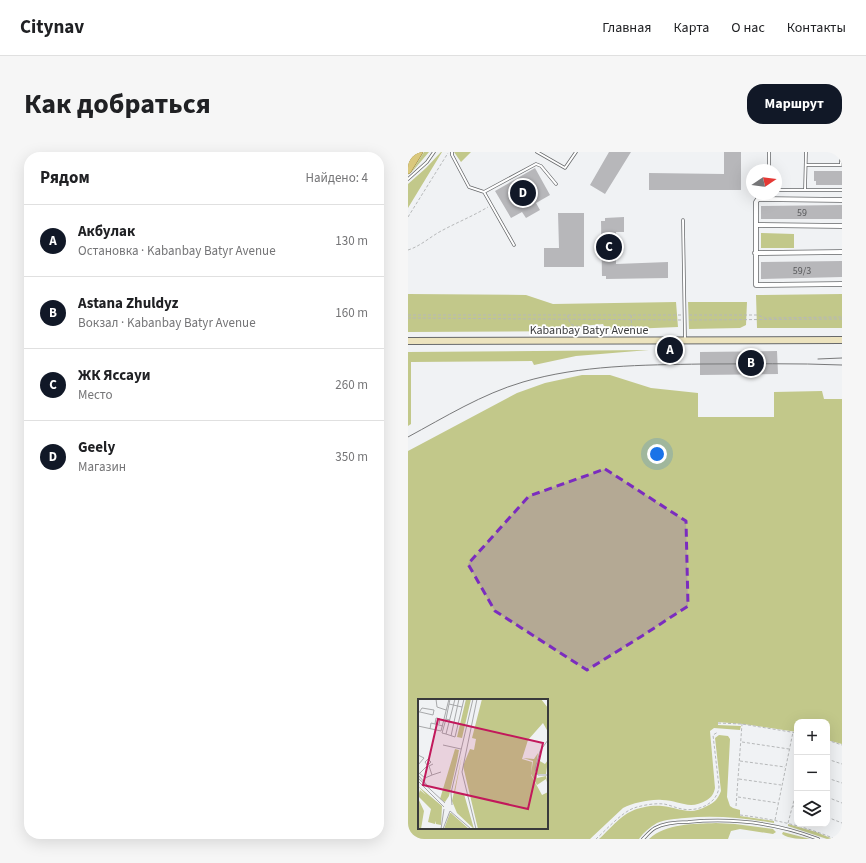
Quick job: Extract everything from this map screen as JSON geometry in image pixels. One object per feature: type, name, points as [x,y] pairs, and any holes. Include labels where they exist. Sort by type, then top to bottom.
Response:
[{"type":"main road","points":[[408,170],[419,152]]},
{"type":"main road","name":"Kabanbay Batyr Avenue","points":[[408,341],[842,340]]},
{"type":"street","points":[[842,200],[758,199],[756,202],[755,253],[756,285],[842,284]]},
{"type":"street","points":[[756,225],[842,226]]},
{"type":"street","points":[[755,253],[842,252]]},
{"type":"lane","points":[[408,179],[427,162],[434,152]]},
{"type":"lane","points":[[452,152],[452,155],[469,187],[484,192],[514,245]]},
{"type":"lane","points":[[537,152],[565,168],[576,152]]},
{"type":"lane","points":[[769,152],[769,164]]},
{"type":"lane","points":[[806,152],[806,190]]},
{"type":"lane","points":[[806,165],[841,165],[841,152]]},
{"type":"lane","points":[[484,192],[536,164],[541,166],[556,184]]},
{"type":"lane","points":[[782,190],[842,190]]},
{"type":"lane","points":[[683,220],[685,340]]},
{"type":"lane","points":[[643,839],[648,833],[660,826],[677,822],[729,820],[786,829],[818,839]]},
{"type":"path","points":[[408,217],[448,152]]},
{"type":"path","points":[[408,250],[442,230],[467,219],[492,204]]},
{"type":"path","points":[[408,315],[758,315],[765,318],[842,317]]},
{"type":"path","points":[[568,315],[568,319],[572,325],[582,327]]},
{"type":"path","points":[[631,315],[632,332]]},
{"type":"path","points":[[408,318],[684,320],[842,319]]},
{"type":"path","points":[[718,724],[742,724],[793,732],[775,823]]},
{"type":"path","points":[[736,806],[742,724]]},
{"type":"path","points":[[596,839],[625,813],[634,808],[662,804],[681,809],[695,809],[711,803],[718,792],[719,786],[713,735],[718,732]]},
{"type":"path","points":[[830,741],[842,745]]},
{"type":"path","points":[[741,742],[789,749]]},
{"type":"path","points":[[740,760],[786,767]]},
{"type":"path","points":[[830,760],[842,764]]},
{"type":"path","points":[[738,779],[782,785]]},
{"type":"path","points":[[830,779],[842,783]]},
{"type":"path","points":[[787,826],[796,791]]},
{"type":"path","points":[[737,797],[779,803]]},
{"type":"path","points":[[830,798],[842,803]]},
{"type":"path","points":[[740,815],[788,823],[807,828],[835,839]]},
{"type":"path","points":[[830,818],[842,822]]},
{"type":"path","points":[[838,839],[842,829]]},
{"type":"highlighted area","points":[[605,469],[686,521],[688,606],[587,670],[495,611],[468,564],[529,496]]},
{"type":"green space","points":[[424,152],[429,152],[411,173]]},
{"type":"green space","points":[[442,152],[408,208],[408,184]]},
{"type":"green space","points":[[454,152],[471,152],[461,162]]},
{"type":"green space","points":[[761,233],[794,234],[794,248],[761,248]]},
{"type":"green space","points":[[408,294],[526,295],[553,304],[676,302],[678,327],[606,330],[603,324],[582,326],[576,331],[408,332]]},
{"type":"green space","points":[[842,294],[842,328],[757,328],[756,295]]},
{"type":"green space","points":[[688,302],[747,302],[746,325],[740,328],[689,329]]},
{"type":"green space","points":[[649,350],[576,356],[534,365],[532,361],[411,362],[411,424],[408,426],[408,352]]},
{"type":"green space","points":[[582,375],[610,375],[651,388],[698,393],[698,417],[774,417],[774,392],[822,391],[824,399],[842,399],[842,744],[830,741],[830,719],[794,719],[794,732],[718,722],[718,725],[741,726],[740,730],[714,728],[710,731],[715,788],[710,798],[701,803],[689,805],[668,800],[657,800],[632,804],[623,808],[590,839],[408,839],[408,451],[517,393],[545,383]]},
{"type":"green space","points":[[719,735],[728,736],[730,739],[727,797],[730,806],[740,810],[740,816],[774,821],[774,823],[741,818],[696,817],[667,820],[657,823],[647,830],[639,839],[599,839],[623,816],[639,808],[658,806],[690,811],[701,809],[714,802],[721,791],[715,738]]},
{"type":"green space","points":[[716,823],[773,829],[776,832],[773,834],[740,829],[731,831],[728,839],[649,839],[672,827],[690,824]]},
{"type":"green space","points":[[788,824],[794,827],[816,832],[833,839],[827,839],[788,826]]},
{"type":"green space","points":[[783,832],[810,839],[788,837],[782,834]]},
{"type":"building","points":[[609,152],[631,152],[605,194],[590,185]]},
{"type":"building","points":[[724,152],[741,152],[741,190],[649,190],[649,173],[724,174]]},
{"type":"building","points":[[535,168],[550,195],[536,203],[540,210],[526,218],[522,212],[511,218],[495,191]]},
{"type":"building","points":[[814,171],[842,171],[842,185],[816,185],[816,181],[814,181]]},
{"type":"building","points":[[842,205],[842,219],[761,219],[761,206]]},
{"type":"building","points":[[558,213],[584,213],[584,267],[544,267],[544,248],[559,248]]},
{"type":"building","points":[[624,217],[624,232],[616,232],[616,264],[668,262],[668,278],[606,279],[606,276],[602,276],[601,221],[605,221],[605,218]]},
{"type":"building","points":[[842,261],[842,277],[761,279],[761,262]]},
{"type":"building","points":[[777,351],[778,374],[700,375],[700,352]]},
{"type":"tram line","points":[[818,359],[842,358]]},
{"type":"tram line","points":[[408,437],[464,406],[493,393],[523,382],[567,372],[612,367],[657,365],[842,365]]},
{"type":"place","name":"Geely","points":[[523,193]]},
{"type":"place","name":"ЖК Яссауи","points":[[609,247]]},
{"type":"place","name":"Акбулак","points":[[670,350]]},
{"type":"place","name":"Astana Zhuldyz","points":[[751,363]]}]
